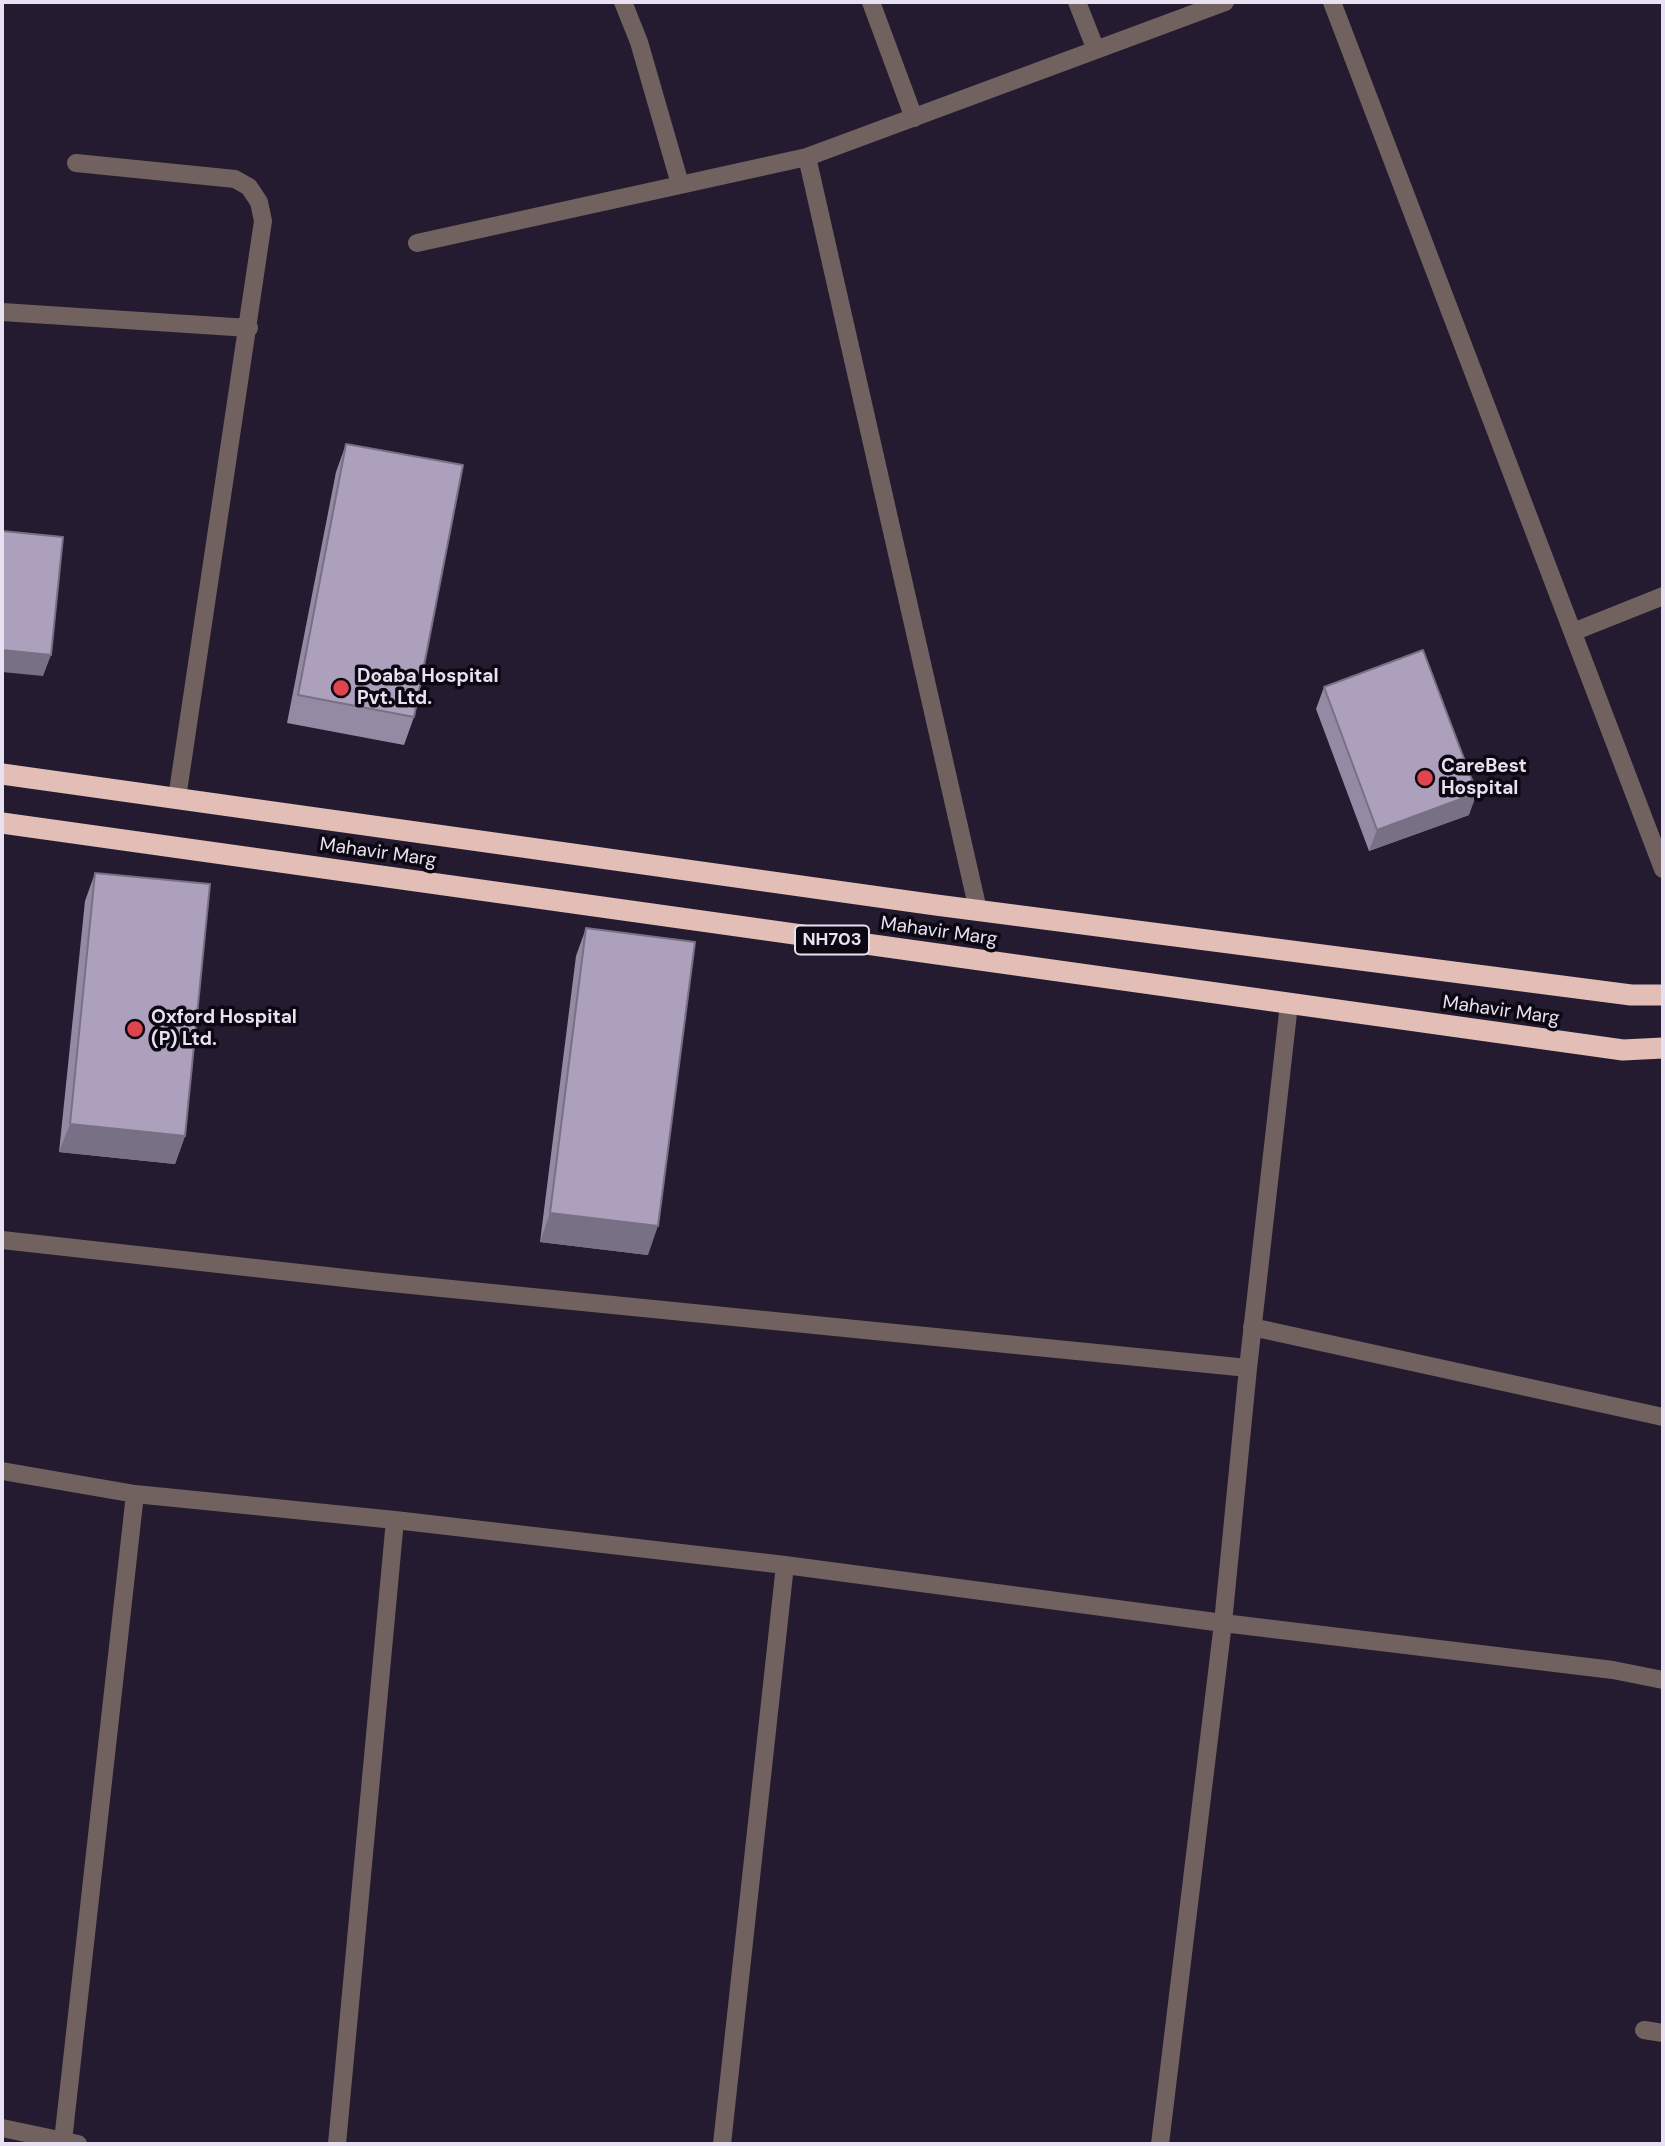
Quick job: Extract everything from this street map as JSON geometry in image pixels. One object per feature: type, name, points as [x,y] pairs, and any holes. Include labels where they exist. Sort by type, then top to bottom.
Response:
[{"type":"highway","name":"Mahavir Marg","points":[[2,774],[978,910],[1631,995],[1663,995]]},
{"type":"highway","name":"Mahavir Marg","points":[[2,823],[1623,1050],[1663,1048]]},
{"type":"street","points":[[624,2],[639,42],[680,184]]},
{"type":"street","points":[[872,2],[914,118]]},
{"type":"street","points":[[1077,2],[1096,50]]},
{"type":"street","points":[[417,243],[807,158],[1225,2]]},
{"type":"street","points":[[1332,2],[1663,869]]},
{"type":"street","points":[[807,158],[978,910]]},
{"type":"street","points":[[76,163],[235,179],[249,187],[259,202],[263,221],[177,798]]},
{"type":"street","points":[[2,312],[249,328]]},
{"type":"street","points":[[1573,632],[1663,596]]},
{"type":"street","points":[[1160,2144],[1223,1623],[1252,1327],[1289,1004]]},
{"type":"street","points":[[2,1240],[395,1283],[1248,1367]]},
{"type":"street","points":[[1252,1327],[1663,1417]]},
{"type":"street","points":[[2,1471],[135,1494],[395,1520],[785,1565],[1223,1623],[1613,1670],[1663,1680]]},
{"type":"street","points":[[2,2129],[70,2143],[135,1494]]},
{"type":"street","points":[[337,2144],[395,1520]]},
{"type":"street","points":[[722,2144],[785,1565]]},
{"type":"street","points":[[1644,2030],[1663,2033]]},
{"type":"building","points":[[346,444],[463,465],[414,717],[298,695]]},
{"type":"building","points":[[2,531],[63,537],[51,655],[2,650]]},
{"type":"building","points":[[1423,650],[1477,793],[1377,830],[1324,687]]},
{"type":"building","points":[[95,873],[210,884],[185,1136],[70,1124]]},
{"type":"building","points":[[586,928],[695,942],[658,1226],[550,1213]]},
{"type":"place","name":"Doaba Hospital Pvt. Ltd.","points":[[341,688]]},
{"type":"place","name":"CareBest Hospital","points":[[1425,778]]},
{"type":"place","name":"Oxford Hospital (P) Ltd.","points":[[135,1029]]}]
